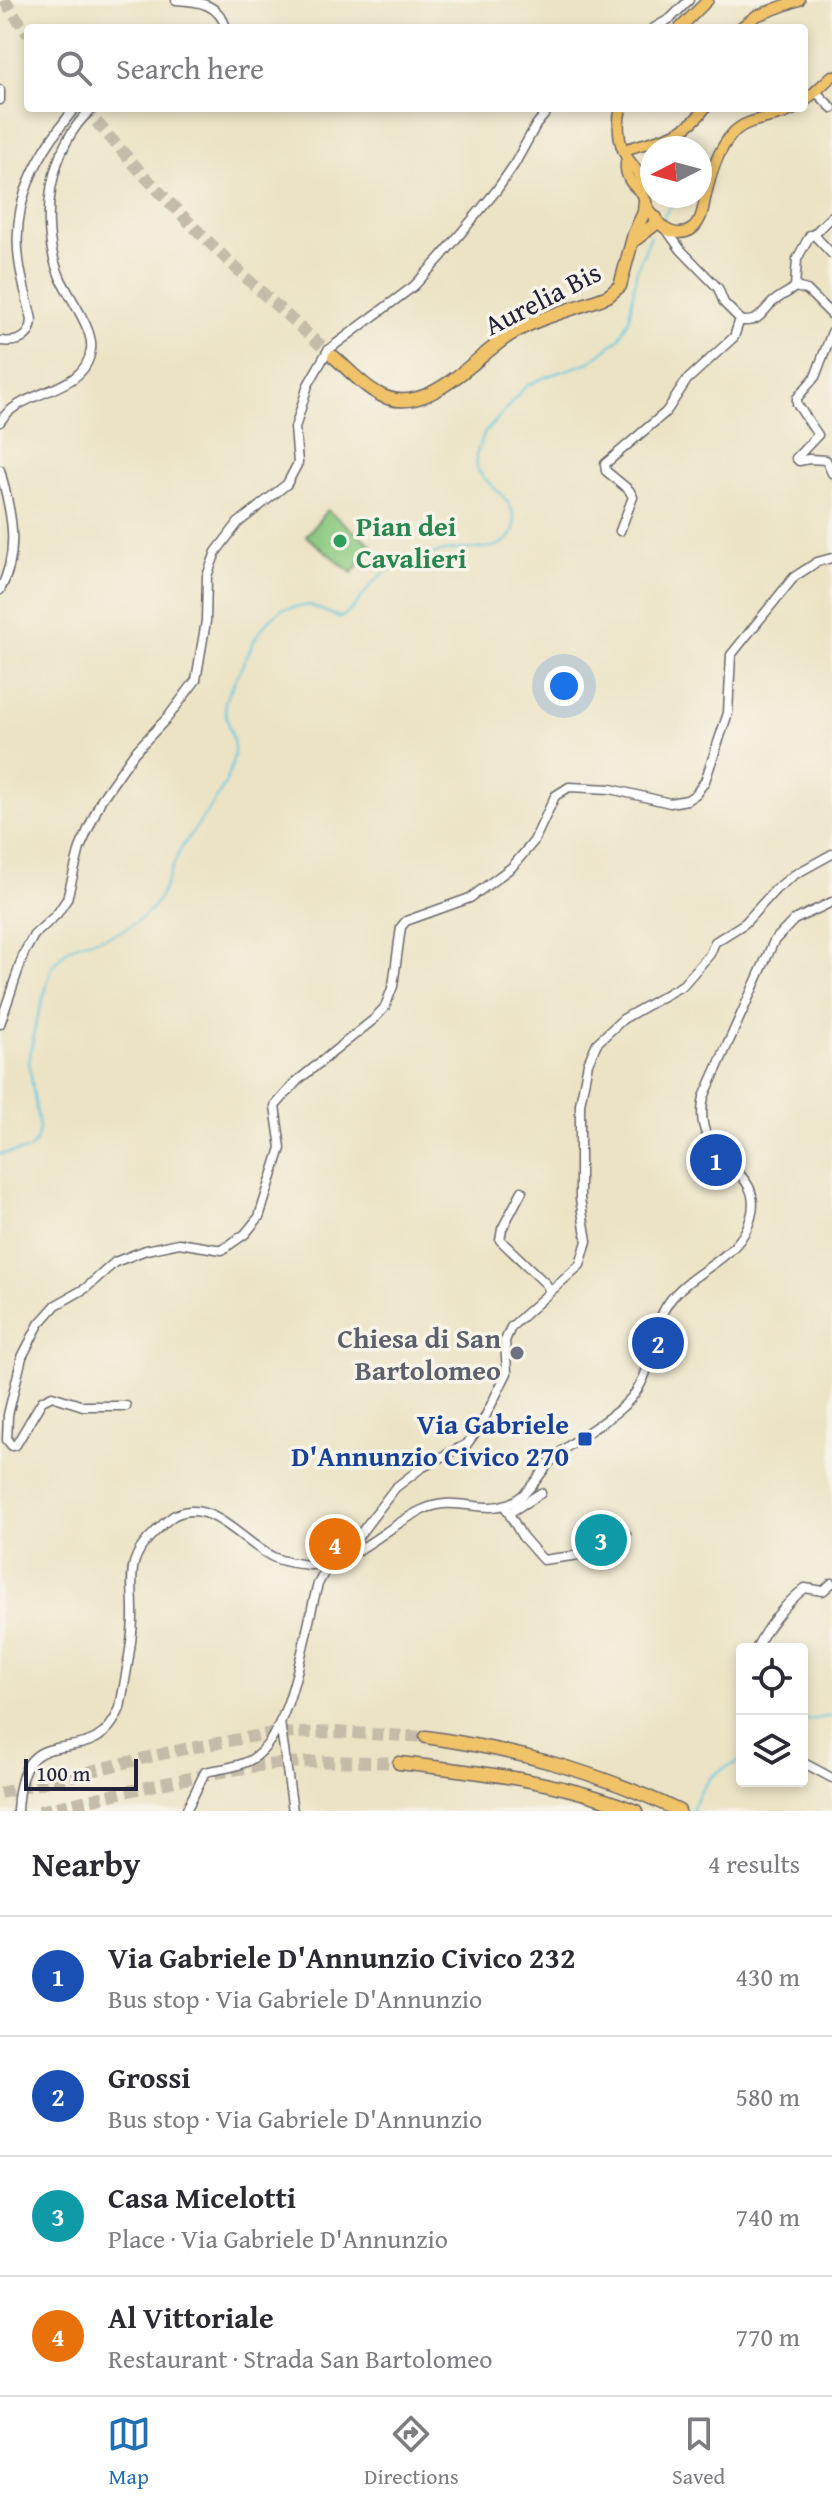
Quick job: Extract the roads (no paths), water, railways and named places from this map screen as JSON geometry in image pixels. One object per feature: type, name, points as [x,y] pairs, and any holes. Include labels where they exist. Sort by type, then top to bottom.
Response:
[{"type":"highway","points":[[648,208],[655,222]]},
{"type":"highway","name":"Aurelia Bis","points":[[334,357],[379,395],[397,402],[421,399],[510,335],[540,320],[613,293],[620,286],[630,249],[640,234],[655,222]]},
{"type":"highway","points":[[426,1737],[489,1746],[555,1762],[627,1787],[679,1811]]},
{"type":"highway","points":[[399,1763],[535,1781],[636,1811]]},
{"type":"main road","points":[[684,24],[708,0]]},
{"type":"main road","points":[[745,24],[756,16],[799,0]]},
{"type":"main road","points":[[808,99],[832,76]]},
{"type":"main road","points":[[621,112],[619,134],[640,190]]},
{"type":"main road","points":[[627,159],[681,132],[702,112]]},
{"type":"main road","points":[[655,222],[677,233],[690,231],[701,219],[714,167],[735,131],[747,123],[788,112]]},
{"type":"street","points":[[176,0],[214,8],[225,24]]},
{"type":"street","points":[[661,24],[689,0]]},
{"type":"street","points":[[0,90],[0,100]]},
{"type":"street","points":[[816,92],[832,108]]},
{"type":"street","points":[[0,341],[18,340],[31,330],[32,320],[17,238],[22,199],[33,167],[72,112]]},
{"type":"street","points":[[0,422],[20,403],[67,383],[88,361],[92,347],[52,255],[48,227],[50,199],[59,163],[72,134],[88,112]]},
{"type":"street","points":[[0,1024],[24,953],[34,935],[57,914],[67,899],[80,848],[101,800],[134,753],[168,717],[196,680],[206,621],[207,576],[216,552],[238,523],[287,484],[298,463],[295,428],[308,385],[328,350],[414,286],[441,257],[496,191],[547,112]]},
{"type":"street","points":[[795,287],[797,259],[807,238],[832,216]]},
{"type":"street","points":[[655,222],[718,288],[724,303],[740,319],[753,320],[764,316],[775,300],[795,287],[807,290],[832,315]]},
{"type":"street","points":[[813,235],[832,254]]},
{"type":"street","points":[[620,531],[633,497],[606,471],[605,464],[666,412],[687,380],[734,337],[740,319]]},
{"type":"street","points":[[832,332],[815,377],[797,398],[797,404],[818,435],[796,458],[799,461],[826,460],[832,473]]},
{"type":"street","points":[[0,470],[9,503],[13,549],[10,570],[0,590]]},
{"type":"street","points":[[126,1406],[83,1406],[52,1396],[42,1401],[16,1445],[12,1446],[7,1440],[8,1415],[22,1357],[39,1324],[56,1305],[86,1288],[115,1262],[146,1250],[179,1243],[222,1250],[254,1225],[277,1168],[281,1148],[275,1106],[297,1081],[385,1007],[393,986],[401,927],[406,921],[470,898],[512,867],[534,841],[555,796],[569,787],[611,789],[670,803],[687,800],[696,794],[705,781],[728,713],[731,655],[794,577],[817,562],[832,558]]},
{"type":"street","points":[[17,1811],[22,1777],[32,1758],[55,1747],[86,1745],[97,1740],[115,1721],[120,1708],[133,1620],[131,1570],[135,1556],[145,1541],[174,1516],[188,1512],[203,1513],[216,1518],[276,1559],[296,1564],[327,1564],[341,1560],[395,1488],[421,1468],[455,1453],[467,1444],[481,1425],[507,1373],[505,1341],[511,1327],[580,1265],[587,1241],[580,1199],[580,1104],[588,1063],[597,1043],[623,1019],[683,985],[710,954],[715,942],[745,923],[776,889],[794,875],[832,854]]},
{"type":"street","points":[[507,1509],[570,1443],[628,1401],[645,1377],[659,1319],[668,1303],[679,1290],[724,1258],[745,1231],[751,1216],[750,1189],[742,1173],[718,1155],[702,1130],[704,1097],[774,941],[794,920],[832,902]]},
{"type":"street","points":[[522,1191],[502,1229],[500,1240],[550,1291]]},
{"type":"street","points":[[186,1811],[205,1772],[252,1760],[273,1739],[293,1688],[318,1584],[325,1571],[435,1504],[451,1502],[507,1509],[541,1493]]},
{"type":"street","points":[[507,1509],[522,1536],[543,1560],[617,1550],[626,1534]]},
{"type":"street","points":[[760,1643],[797,1594],[805,1588],[823,1591],[832,1583]]},
{"type":"street","points":[[280,1721],[293,1811]]},
{"type":"street","points":[[808,1765],[832,1778]]},
{"type":"waterway","points":[[664,216],[669,208]]},
{"type":"waterway","points":[[0,1154],[29,1150],[36,1142],[39,1129],[29,1062],[51,970],[68,949],[115,934],[149,911],[163,891],[181,849],[226,781],[234,747],[225,701],[256,637],[282,609],[310,605],[340,618],[353,608],[376,579],[399,565],[439,552],[490,547],[509,538],[514,529],[512,509],[477,468],[476,455],[484,434],[526,386],[590,362],[619,339],[629,319],[637,269],[651,235]]},
{"type":"waterway","points":[[808,1720],[832,1716]]},
{"type":"waterway","points":[[692,1811],[710,1778],[736,1763]]},
{"type":"tunnel","points":[[4,0],[24,28]]},
{"type":"tunnel","points":[[88,112],[205,238],[334,357]]},
{"type":"tunnel","points":[[0,1793],[174,1751],[267,1734],[335,1732],[426,1737]]},
{"type":"tunnel","points":[[39,1811],[251,1767],[288,1763],[399,1763]]},
{"type":"place","name":"Pian dei Cavalieri","points":[[340,541]]},
{"type":"place","name":"Via Gabriele D'Annunzio Civico 232","points":[[716,1160]]},
{"type":"place","name":"Grossi","points":[[658,1343]]},
{"type":"place","name":"Chiesa di San Bartolomeo","points":[[517,1353]]},
{"type":"place","name":"Via Gabriele D'Annunzio Civico 270","points":[[585,1439]]},
{"type":"place","name":"Casa Micelotti","points":[[601,1540]]},
{"type":"place","name":"Al Vittoriale","points":[[335,1544]]}]
